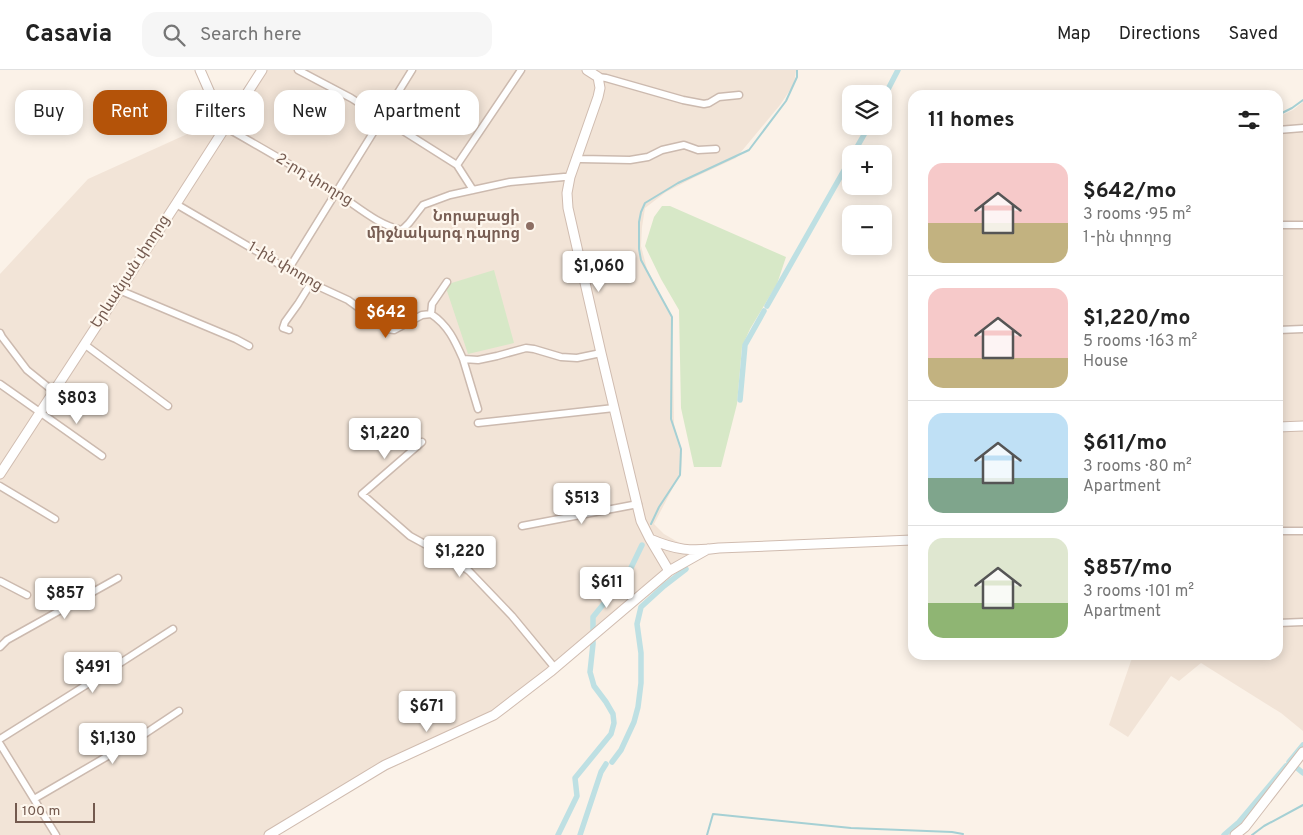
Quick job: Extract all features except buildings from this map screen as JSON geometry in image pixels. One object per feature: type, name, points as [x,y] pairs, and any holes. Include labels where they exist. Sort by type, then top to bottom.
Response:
[{"type":"main road","points":[[200,70],[209,90]]},
{"type":"main road","name":"Երևանյան փողոց","points":[[249,90],[262,70]]},
{"type":"main road","points":[[587,70],[598,77],[600,88],[570,177],[567,193],[568,208],[641,521],[669,571]]},
{"type":"main road","name":"Երևանյան փողոց","points":[[0,474],[220,135]]},
{"type":"main road","points":[[1283,427],[1303,426]]},
{"type":"main road","points":[[650,539],[668,547],[687,550],[908,540]]},
{"type":"main road","points":[[269,835],[386,765],[494,715],[555,668],[669,571],[708,549]]},
{"type":"main road","points":[[1235,835],[1245,827],[1303,752]]},
{"type":"street","points":[[298,70],[355,100]]},
{"type":"street","points":[[400,90],[412,70]]},
{"type":"street","points":[[456,165],[520,70]]},
{"type":"street","points":[[598,77],[704,104],[719,97],[739,95]]},
{"type":"street","points":[[1283,130],[1303,128]]},
{"type":"street","name":"2-րդ փողոց","points":[[239,135],[336,192],[374,217],[394,228],[402,230],[422,205],[450,195],[510,182],[570,177]]},
{"type":"street","points":[[288,270],[372,135]]},
{"type":"street","points":[[409,135],[456,165],[473,190]]},
{"type":"street","points":[[576,158],[630,160],[684,145],[698,150],[716,149]]},
{"type":"street","name":"1-ին փողոց","points":[[176,204],[310,283],[348,300],[388,329],[394,330],[422,315],[431,314]]},
{"type":"street","points":[[1283,225],[1303,225]]},
{"type":"street","points":[[447,282],[432,304],[431,314],[440,319],[449,329],[463,359],[478,409]]},
{"type":"street","points":[[289,330],[283,328],[285,322],[310,283]]},
{"type":"street","points":[[119,290],[236,339],[248,346]]},
{"type":"street","points":[[1283,330],[1303,329]]},
{"type":"street","points":[[0,333],[27,370],[54,391]]},
{"type":"street","points":[[84,344],[168,406]]},
{"type":"street","points":[[463,359],[478,360],[526,348],[561,357],[577,358],[601,353]]},
{"type":"street","points":[[0,384],[102,456]]},
{"type":"street","points":[[478,423],[614,408]]},
{"type":"street","points":[[422,442],[362,494],[410,536],[454,560],[469,571],[512,616],[555,668]]},
{"type":"street","points":[[0,486],[55,519]]},
{"type":"street","points":[[522,526],[638,504]]},
{"type":"street","points":[[1283,531],[1303,531]]},
{"type":"street","points":[[0,647],[7,640],[118,578]]},
{"type":"street","points":[[0,581],[26,595]]},
{"type":"street","points":[[1283,623],[1303,622]]},
{"type":"street","points":[[0,739],[173,629]]},
{"type":"street","points":[[34,799],[137,739],[179,712]]},
{"type":"street","points":[[0,744],[56,835]]},
{"type":"shaded area","points":[[256,70],[796,70],[794,84],[780,105],[736,158],[666,192],[645,208],[641,246],[647,269],[672,316],[674,424],[682,453],[681,472],[654,524],[664,534],[683,545],[707,544],[710,551],[690,561],[663,580],[510,707],[467,733],[379,774],[273,835],[0,835],[0,274],[88,179],[185,135],[264,135],[264,90],[243,90]]},
{"type":"shaded area","points":[[1303,102],[1303,731],[1281,713],[1201,663],[1179,681],[1171,676],[1128,737],[1109,725],[1131,660],[1283,660],[1283,115]]},
{"type":"green space","points":[[662,206],[670,206],[786,257],[777,284],[750,329],[742,347],[737,404],[721,467],[694,467],[681,408],[679,310],[645,246],[654,217]]},
{"type":"green space","points":[[494,270],[514,343],[468,354],[445,285]]},
{"type":"waterway","points":[[651,524],[659,507],[680,475],[681,449],[671,419],[672,317],[641,260],[639,249],[641,212],[645,203],[678,183],[749,150],[786,101],[797,77],[797,70]]},
{"type":"waterway","points":[[890,85],[898,70]]},
{"type":"waterway","points":[[1283,112],[1303,100]]},
{"type":"waterway","points":[[858,145],[864,135]]},
{"type":"waterway","points":[[767,306],[842,174]]},
{"type":"waterway","points":[[740,400],[745,345],[764,311]]},
{"type":"waterway","points":[[558,835],[577,796],[575,778],[611,734],[614,723],[613,714],[594,686],[590,672],[593,617],[628,574],[642,545]]},
{"type":"waterway","points":[[612,762],[621,750],[634,722],[638,707],[641,683],[641,653],[637,624],[641,607],[686,569]]},
{"type":"waterway","points":[[1289,762],[1303,745]]},
{"type":"waterway","points":[[580,835],[601,772],[606,764]]},
{"type":"waterway","points":[[1224,835],[1239,822],[1286,766]]},
{"type":"waterway","points":[[1297,768],[1303,773]]},
{"type":"waterway","points":[[1252,835],[1264,826],[1303,805]]},
{"type":"waterway","points":[[707,835],[713,814],[851,828],[963,834]]},
{"type":"place","name":"Նորաբացի միջնակարգ դպրոց","points":[[530,226]]}]
